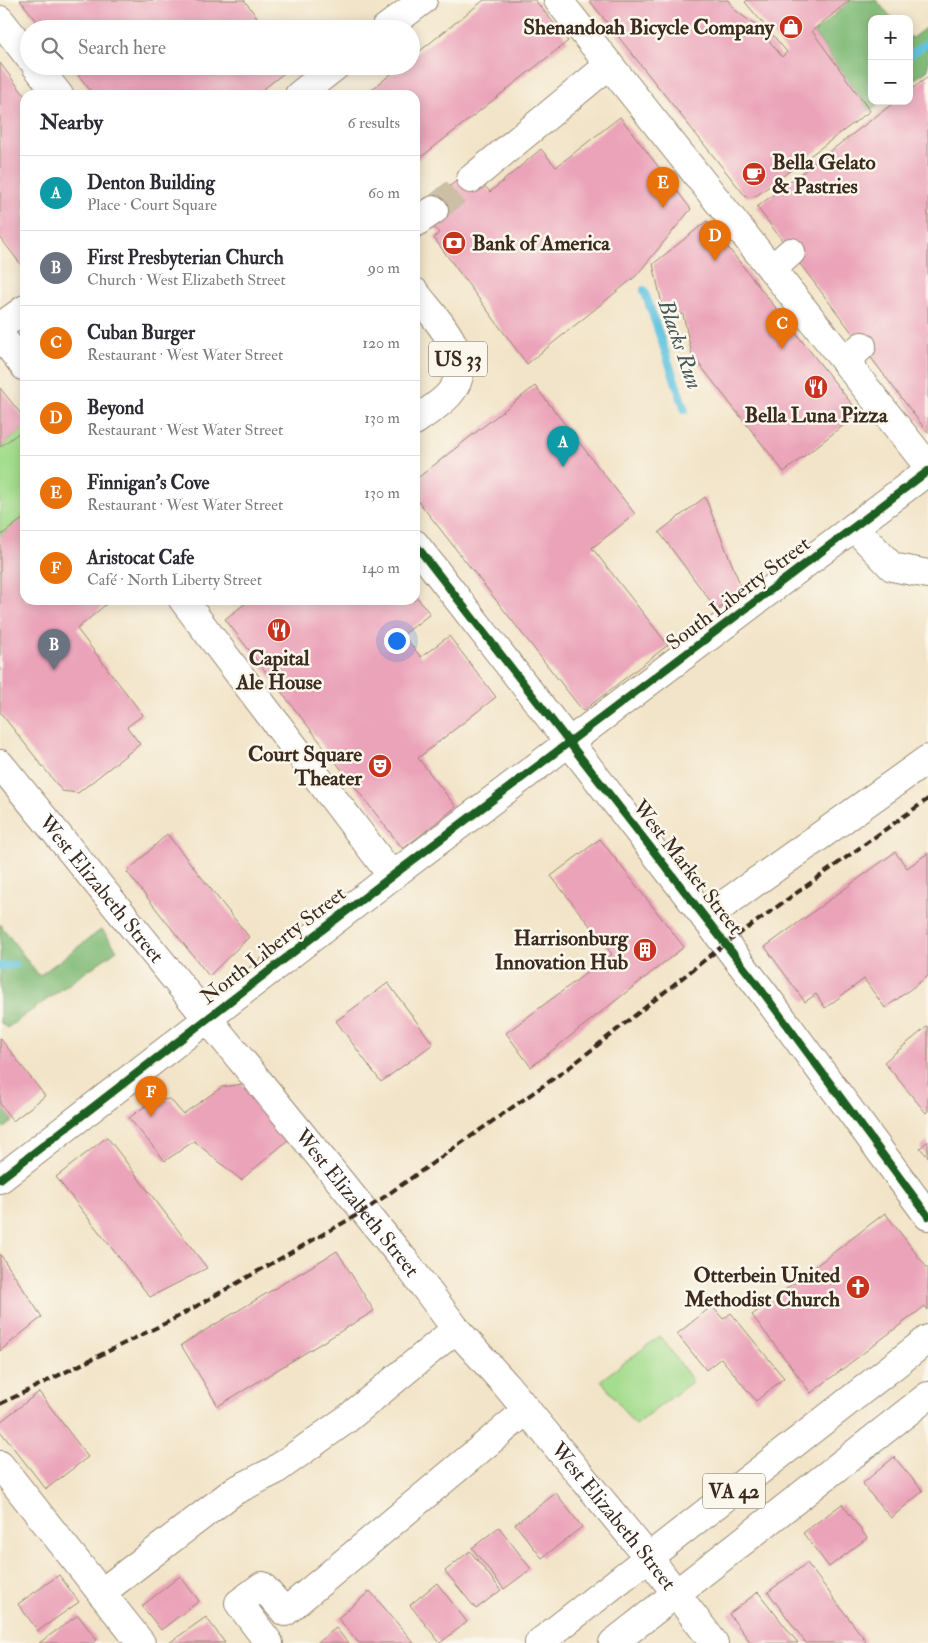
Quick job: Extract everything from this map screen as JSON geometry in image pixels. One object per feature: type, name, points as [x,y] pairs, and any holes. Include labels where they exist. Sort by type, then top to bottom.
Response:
[{"type":"main road","points":[[397,20],[423,0]]},
{"type":"main road","points":[[558,0],[609,64],[782,261],[893,404],[928,466]]},
{"type":"main road","points":[[0,20],[20,46]]},
{"type":"main road","points":[[471,179],[609,64]]},
{"type":"main road","points":[[43,75],[55,90]]},
{"type":"main road","points":[[305,90],[325,75]]},
{"type":"main road","name":"US 33","points":[[420,299],[452,341],[459,367],[453,390],[420,417]]},
{"type":"main road","points":[[0,328],[20,313]]},
{"type":"main road","points":[[0,335],[20,361]]},
{"type":"main road","name":"South Liberty Street","points":[[570,742],[928,471]]},
{"type":"main road","points":[[854,527],[892,568],[928,574]]},
{"type":"main road","name":"West Market Street","points":[[420,550],[705,918],[928,1216]]},
{"type":"main road","points":[[187,605],[392,876]]},
{"type":"main road","name":"North Liberty Street","points":[[0,1179],[392,876],[570,742]]},
{"type":"main road","points":[[705,918],[928,759]]},
{"type":"main road","name":"West Elizabeth Street","points":[[0,764],[208,1018],[456,1329],[527,1410],[649,1558],[714,1643]]},
{"type":"main road","points":[[101,1593],[234,1491],[274,1471],[347,1419],[456,1329]]},
{"type":"main road","name":"VA 42","points":[[539,1643],[928,1339]]},
{"type":"main road","name":"VA 42","points":[[613,1643],[928,1396]]},
{"type":"main road","points":[[269,1643],[239,1603],[262,1586],[285,1612],[527,1410]]},
{"type":"main road","points":[[0,1465],[141,1643]]},
{"type":"green space","points":[[851,0],[876,0],[889,15],[868,15],[868,105],[878,105],[870,111],[814,33]]},
{"type":"green space","points":[[928,26],[928,70],[913,80],[913,60],[913,37]]},
{"type":"green space","points":[[20,432],[20,521],[0,536],[0,447]]},
{"type":"green space","points":[[0,924],[39,976],[102,929],[117,950],[7,1028],[0,1022]]},
{"type":"green space","points":[[0,1104],[13,1121],[4,1128],[0,1123]]},
{"type":"green space","points":[[660,1336],[693,1381],[635,1425],[601,1380]]},
{"type":"building","points":[[20,0],[244,0],[259,20],[36,20]]},
{"type":"building","points":[[484,0],[535,0],[568,41],[420,158],[420,90],[371,90],[390,75],[420,75],[420,51]]},
{"type":"building","points":[[589,0],[728,0],[735,10],[760,29],[782,57],[787,52],[745,2],[748,0],[850,0],[812,31],[870,111],[756,196],[746,197]]},
{"type":"building","points":[[0,63],[20,90],[20,263],[0,237]]},
{"type":"building","points":[[78,75],[282,75],[262,90],[90,90]]},
{"type":"building","points":[[928,77],[928,433],[757,207],[891,105],[913,105],[913,88]]},
{"type":"building","points":[[620,117],[691,209],[636,276],[527,364],[434,238],[439,233],[432,225],[428,204],[466,173],[483,184],[490,192],[541,149],[556,167]]},
{"type":"building","points":[[707,221],[859,413],[784,472],[692,355],[683,314],[665,318],[653,264]]},
{"type":"building","points":[[535,386],[635,514],[592,548],[668,645],[583,711],[420,503],[420,476]]},
{"type":"building","points":[[0,388],[20,413],[20,432],[0,447]]},
{"type":"building","points":[[705,497],[742,589],[717,610],[659,532]]},
{"type":"building","points":[[20,521],[20,605],[105,605],[77,629],[143,715],[127,727],[140,744],[78,793],[62,791],[0,712],[0,536]]},
{"type":"building","points":[[420,601],[430,614],[403,635],[421,657],[449,636],[496,697],[418,758],[456,807],[403,849],[225,619],[243,605],[420,605]]},
{"type":"building","points":[[167,834],[249,937],[209,976],[127,872]]},
{"type":"building","name":"Harrisonburg Innovation Hub","points":[[600,839],[684,947],[531,1067],[506,1033],[612,954],[551,876]]},
{"type":"building","points":[[895,852],[907,868],[928,853],[928,976],[885,1008],[864,979],[825,1008],[816,994],[805,1002],[765,947]]},
{"type":"building","points":[[388,983],[433,1044],[381,1082],[336,1021]]},
{"type":"building","points":[[928,1026],[928,1111],[926,1113],[884,1062]]},
{"type":"building","points":[[0,1038],[45,1096],[13,1121],[0,1104]]},
{"type":"building","points":[[243,1084],[288,1140],[241,1180],[194,1141],[165,1161],[129,1118],[152,1101],[170,1099],[183,1114],[222,1087]]},
{"type":"building","points":[[107,1137],[207,1268],[150,1297],[56,1177]]},
{"type":"building","points":[[928,1141],[928,1157],[920,1148]]},
{"type":"building","name":"Otterbein United Methodist Church","points":[[885,1213],[928,1269],[928,1310],[925,1306],[811,1393],[752,1315]]},
{"type":"building","points":[[337,1251],[374,1311],[218,1406],[181,1345]]},
{"type":"building","points":[[0,1254],[42,1317],[0,1351]]},
{"type":"building","points":[[712,1306],[723,1319],[731,1313],[784,1378],[756,1401],[721,1358],[706,1370],[677,1334]]},
{"type":"building","points":[[39,1392],[88,1457],[46,1489],[0,1431],[0,1422]]},
{"type":"building","points":[[894,1457],[923,1491],[891,1518],[862,1484]]},
{"type":"building","points":[[556,1493],[582,1527],[542,1558],[515,1524]]},
{"type":"building","points":[[842,1504],[867,1538],[829,1567],[803,1533]]},
{"type":"building","points":[[499,1527],[531,1569],[504,1589],[472,1548]]},
{"type":"building","points":[[470,1551],[501,1590],[476,1609],[445,1571]]},
{"type":"building","points":[[807,1563],[866,1641],[863,1643],[806,1643],[768,1592]]},
{"type":"building","points":[[59,1575],[79,1602],[38,1631],[18,1604]]},
{"type":"building","points":[[180,1576],[199,1601],[161,1630],[142,1606]]},
{"type":"building","points":[[437,1583],[467,1622],[440,1643],[410,1605]]},
{"type":"building","points":[[370,1591],[414,1643],[359,1643],[338,1618]]},
{"type":"building","points":[[758,1592],[798,1643],[751,1643],[729,1614]]},
{"type":"building","points":[[78,1615],[97,1640],[93,1643],[39,1643]]},
{"type":"building","points":[[206,1617],[225,1643],[169,1643]]},
{"type":"building","points":[[336,1628],[348,1643],[317,1643]]},
{"type":"waterway","name":"Blacks Run","points":[[913,53],[928,42]]},
{"type":"waterway","name":"Blacks Run","points":[[644,290],[685,410]]},
{"type":"waterway","name":"Blacks Run","points":[[0,966],[15,965]]},
{"type":"tunnel","points":[[434,210],[471,179]]},
{"type":"railway","points":[[0,1404],[172,1320],[364,1211],[570,1067],[725,944],[928,799]]},
{"type":"cycle path","points":[[0,1179],[392,876],[928,471]]},
{"type":"cycle path","points":[[420,550],[762,991],[928,1216]]},
{"type":"place","name":"Shenandoah Bicycle Company","points":[[791,27]]},
{"type":"place","name":"Bella Gelato & Pastries","points":[[754,174]]},
{"type":"place","name":"Finnigan's Cove","points":[[663,208]]},
{"type":"place","name":"Bank of America","points":[[454,243]]},
{"type":"place","name":"Beyond","points":[[715,261]]},
{"type":"place","name":"Cuban Burger","points":[[782,349]]},
{"type":"place","name":"Bella Luna Pizza","points":[[816,387]]},
{"type":"place","name":"Denton Building","points":[[563,467]]},
{"type":"place","name":"Capital Ale House","points":[[279,630]]},
{"type":"place","name":"First Presbyterian Church","points":[[54,670]]},
{"type":"place","name":"Court Square Theater","points":[[380,766]]},
{"type":"place","name":"Harrisonburg Innovation Hub","points":[[645,950]]},
{"type":"place","name":"Aristocat Cafe","points":[[151,1117]]},
{"type":"place","name":"Otterbein United Methodist Church","points":[[858,1287]]}]
